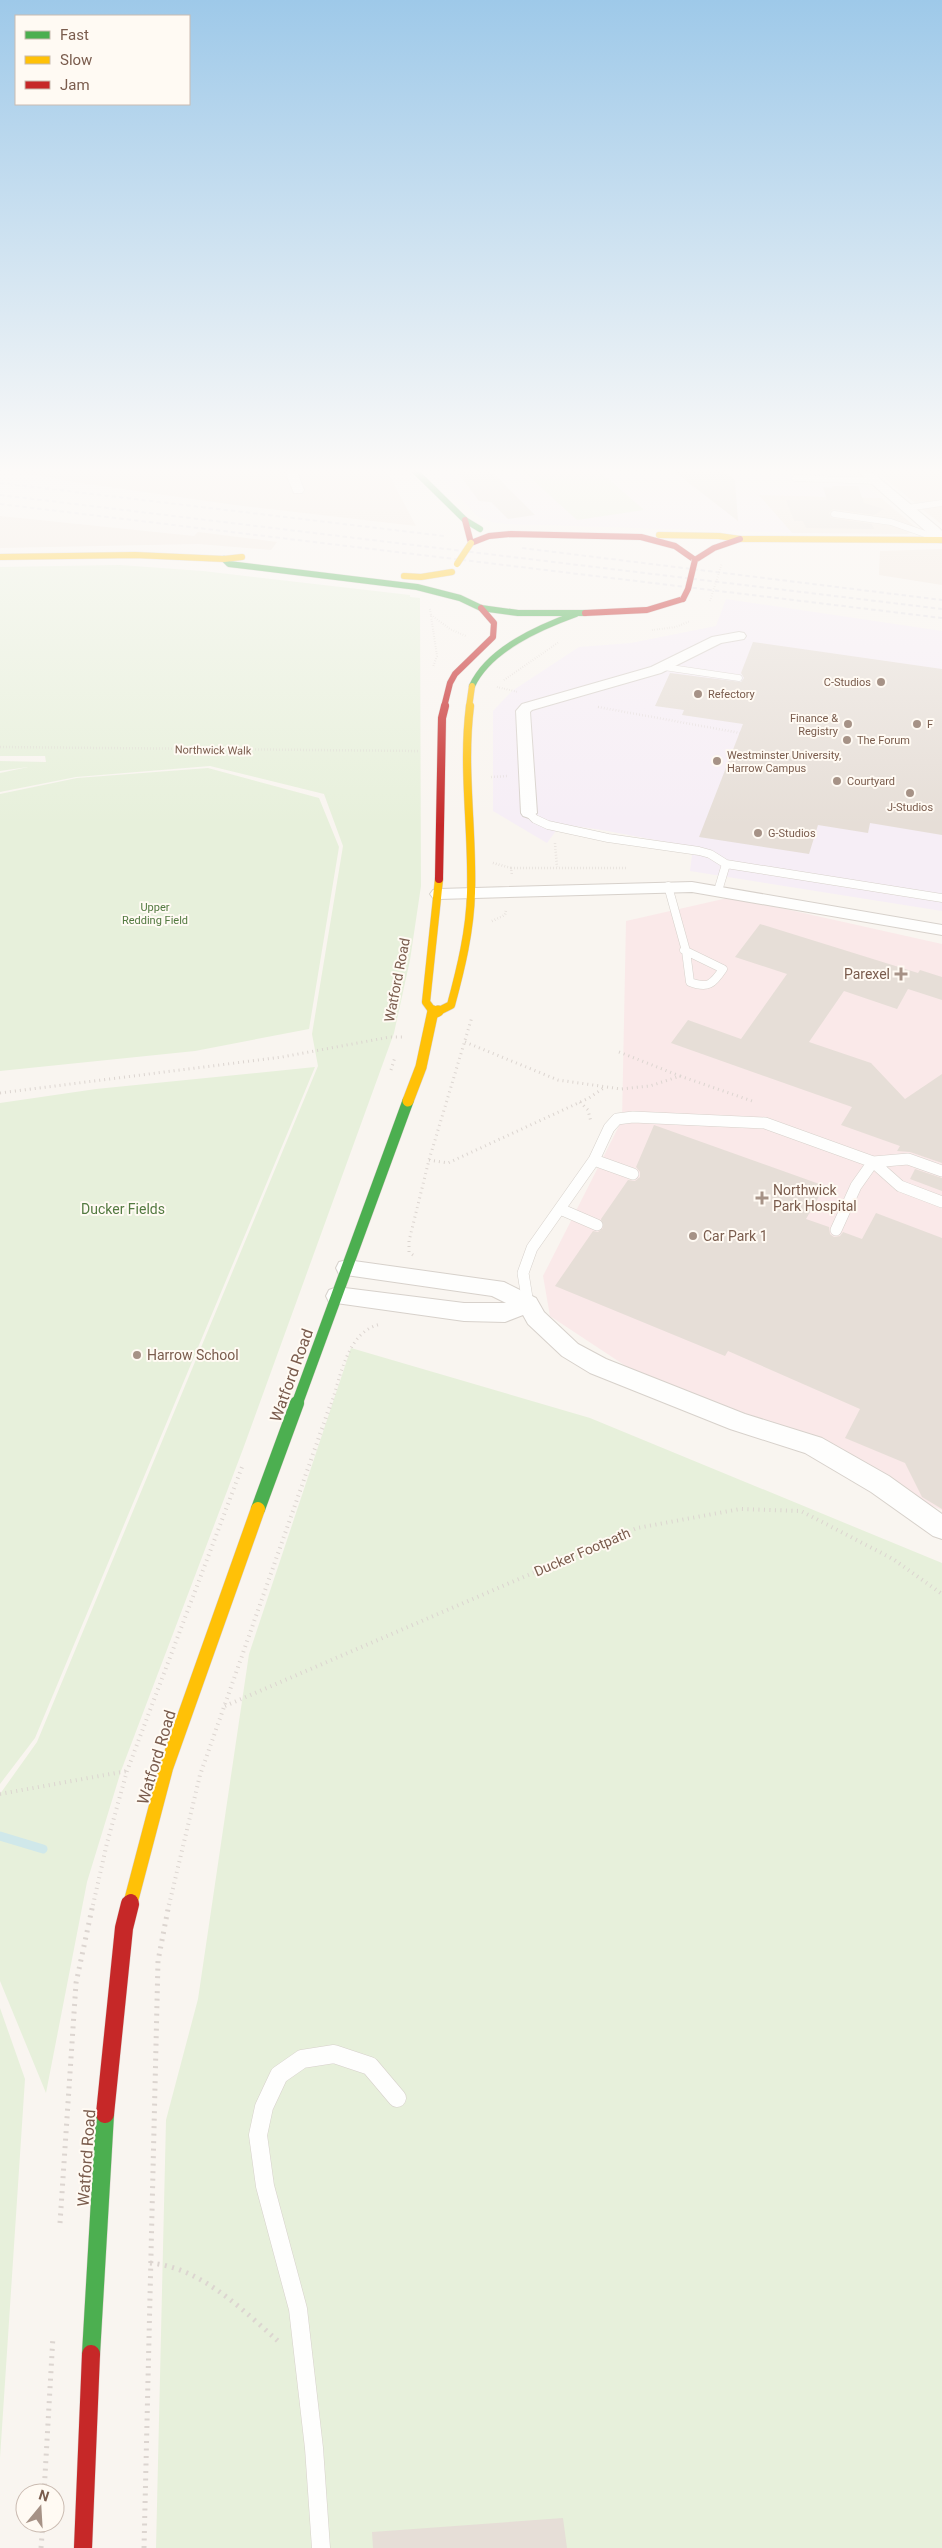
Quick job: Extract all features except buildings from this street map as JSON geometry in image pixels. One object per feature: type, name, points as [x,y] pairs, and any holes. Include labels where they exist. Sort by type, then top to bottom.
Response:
[{"type":"main road","points":[[416,588],[460,598],[481,608],[518,613],[576,614],[665,607],[683,598],[686,588]]},
{"type":"main road","points":[[454,588],[460,598]]},
{"type":"main road","name":"Watford Road","points":[[83,2548],[95,2256],[107,2089],[124,1928],[166,1768],[429,1038],[434,1013],[426,1002],[439,894],[442,718],[452,678],[493,636],[494,623],[481,608]]},
{"type":"main road","points":[[434,1013],[451,1005],[465,958],[472,893],[467,718],[473,683],[493,659],[517,639],[538,627],[576,614]]},
{"type":"street","points":[[529,813],[523,711],[535,703],[664,667],[717,640],[739,636]]},
{"type":"street","points":[[439,894],[583,891],[668,886],[718,891],[942,930]]},
{"type":"street","points":[[347,1268],[496,1288],[528,1304],[536,1318],[570,1350],[598,1366],[739,1422],[813,1446],[880,1484],[942,1528]]},
{"type":"street","points":[[337,1296],[464,1312],[506,1313],[528,1304]]},
{"type":"lane","points":[[664,667],[739,678]]},
{"type":"lane","points":[[529,813],[535,819],[548,826],[608,838],[699,851],[710,854],[726,864],[942,898]]},
{"type":"lane","points":[[718,891],[726,864]]},
{"type":"lane","points":[[668,886],[682,927],[684,950],[690,982],[705,988],[712,985],[723,970],[684,950]]},
{"type":"lane","points":[[528,1304],[523,1273],[532,1248],[594,1160],[609,1128],[617,1119],[632,1117],[765,1124],[873,1162],[900,1186],[942,1202]]},
{"type":"lane","points":[[836,1230],[856,1186],[873,1162],[908,1159],[942,1171]]},
{"type":"lane","points":[[594,1160],[632,1174]]},
{"type":"lane","points":[[560,1209],[597,1225]]},
{"type":"lane","points":[[321,2548],[314,2448],[298,2309],[265,2186],[258,2135],[264,2107],[279,2076],[302,2059],[334,2054],[370,2066],[397,2098]]},
{"type":"path","points":[[710,601],[714,588]]},
{"type":"path","points":[[429,604],[437,656],[434,666]]},
{"type":"path","points":[[431,614],[450,629],[467,636]]},
{"type":"path","points":[[495,685],[556,643]]},
{"type":"path","points":[[552,698],[740,733]]},
{"type":"path","name":"Northwick Walk","points":[[0,747],[426,751]]},
{"type":"path","name":"Watford Road","points":[[399,1044],[403,1029]]},
{"type":"path","points":[[0,1094],[282,1057],[401,1037],[429,1038]]},
{"type":"path","points":[[465,1042],[558,1080],[621,1089],[650,1086],[680,1076]]},
{"type":"path","points":[[388,1079],[397,1051]]},
{"type":"path","points":[[619,1052],[680,1076],[758,1103]]},
{"type":"path","points":[[417,1259],[409,1252],[409,1241],[429,1161],[448,1163],[589,1098],[606,1087]]},
{"type":"path","points":[[144,2548],[158,1961],[178,1860],[200,1775],[352,1344],[372,1326],[389,1321]]},
{"type":"path","name":"Watford Road","points":[[0,1794],[121,1771],[126,1772],[243,1464]]},
{"type":"path","name":"Ducker Footpath","points":[[224,1706],[637,1528],[740,1509],[802,1511],[893,1559],[942,1594]]},
{"type":"path","points":[[130,1762],[136,1762]]},
{"type":"path","points":[[150,2263],[162,2264],[219,2289],[305,2363]]},
{"type":"path","points":[[41,2548],[42,2533]]},
{"type":"shaded area","name":"Westminster University, Harrow Campus","points":[[726,599],[942,631],[942,911],[690,871],[693,847],[602,830],[561,824],[547,843],[493,811],[493,711],[512,691],[579,647],[631,643],[716,626]]},
{"type":"shaded area","name":"Northwick Park Hospital","points":[[732,897],[942,944],[942,1510],[659,1388],[550,1316],[543,1276],[622,1120],[626,921]]},
{"type":"green space","points":[[0,588],[349,588],[410,595],[410,597],[420,598],[421,886],[410,960],[394,1033],[243,1449],[121,1771],[87,1882],[46,2093],[0,1981],[0,1794],[37,1742],[318,1066],[312,1034],[343,846],[324,794],[210,766],[76,777],[0,792],[0,773],[28,767],[0,771],[0,761],[46,762],[45,756],[0,756]]},
{"type":"green space","name":"Upper Redding Field","points":[[208,768],[319,798],[339,847],[309,1029],[195,1051],[0,1071],[0,794],[77,778]]},
{"type":"green space","name":"Ducker Fields","points":[[315,1067],[35,1738],[0,1784],[0,1103],[96,1089]]},
{"type":"green space","points":[[351,1348],[590,1418],[942,1563],[942,2548],[156,2548],[166,2120],[198,1999],[249,1654]]},
{"type":"green space","points":[[0,2008],[25,2079],[0,2458]]},
{"type":"waterway","points":[[0,1836],[43,1849]]},
{"type":"railway","points":[[693,588],[942,618]]},
{"type":"railway","points":[[768,588],[942,609]]},
{"type":"railway","points":[[844,588],[942,600]]},
{"type":"traffic: fast","points":[[421,588],[460,598],[481,608],[518,613],[585,613]]},
{"type":"traffic: fast","points":[[472,686],[494,660],[514,643],[537,630],[576,614]]},
{"type":"traffic: fast","points":[[258,1509],[408,1101]]},
{"type":"traffic: fast","points":[[91,2354],[105,2114]]},
{"type":"traffic: slow","points":[[434,1013],[451,1005],[462,963],[469,921],[471,866],[467,737],[472,686]]},
{"type":"traffic: slow","points":[[408,1101],[421,1067],[434,1013],[426,1002],[439,879]]},
{"type":"traffic: slow","points":[[131,1901],[166,1768],[258,1509]]},
{"type":"traffic: jam","points":[[683,599],[688,588]]},
{"type":"traffic: jam","points":[[585,613],[647,610],[683,599]]},
{"type":"traffic: jam","points":[[439,879],[442,718],[450,683],[455,674],[493,637],[494,623],[481,608]]},
{"type":"traffic: jam","points":[[105,2114],[124,1928],[131,1901]]},
{"type":"traffic: jam","points":[[83,2548],[91,2354]]},
{"type":"place","name":"C-Studios","points":[[881,682]]},
{"type":"place","name":"Refectory","points":[[698,694]]},
{"type":"place","name":"Finance & Registry","points":[[848,724]]},
{"type":"place","name":"F","points":[[917,724]]},
{"type":"place","name":"The Forum","points":[[847,740]]},
{"type":"place","name":"Westminster University, Harrow Campus","points":[[717,761]]},
{"type":"place","name":"Courtyard","points":[[837,781]]},
{"type":"place","name":"J-Studios","points":[[910,793]]},
{"type":"place","name":"G-Studios","points":[[758,833]]},
{"type":"place","name":"Parexel","points":[[901,974]]},
{"type":"place","name":"Northwick Park Hospital","points":[[762,1198]]},
{"type":"place","name":"Car Park 1","points":[[693,1236]]},
{"type":"place","name":"Harrow School","points":[[137,1355]]}]
